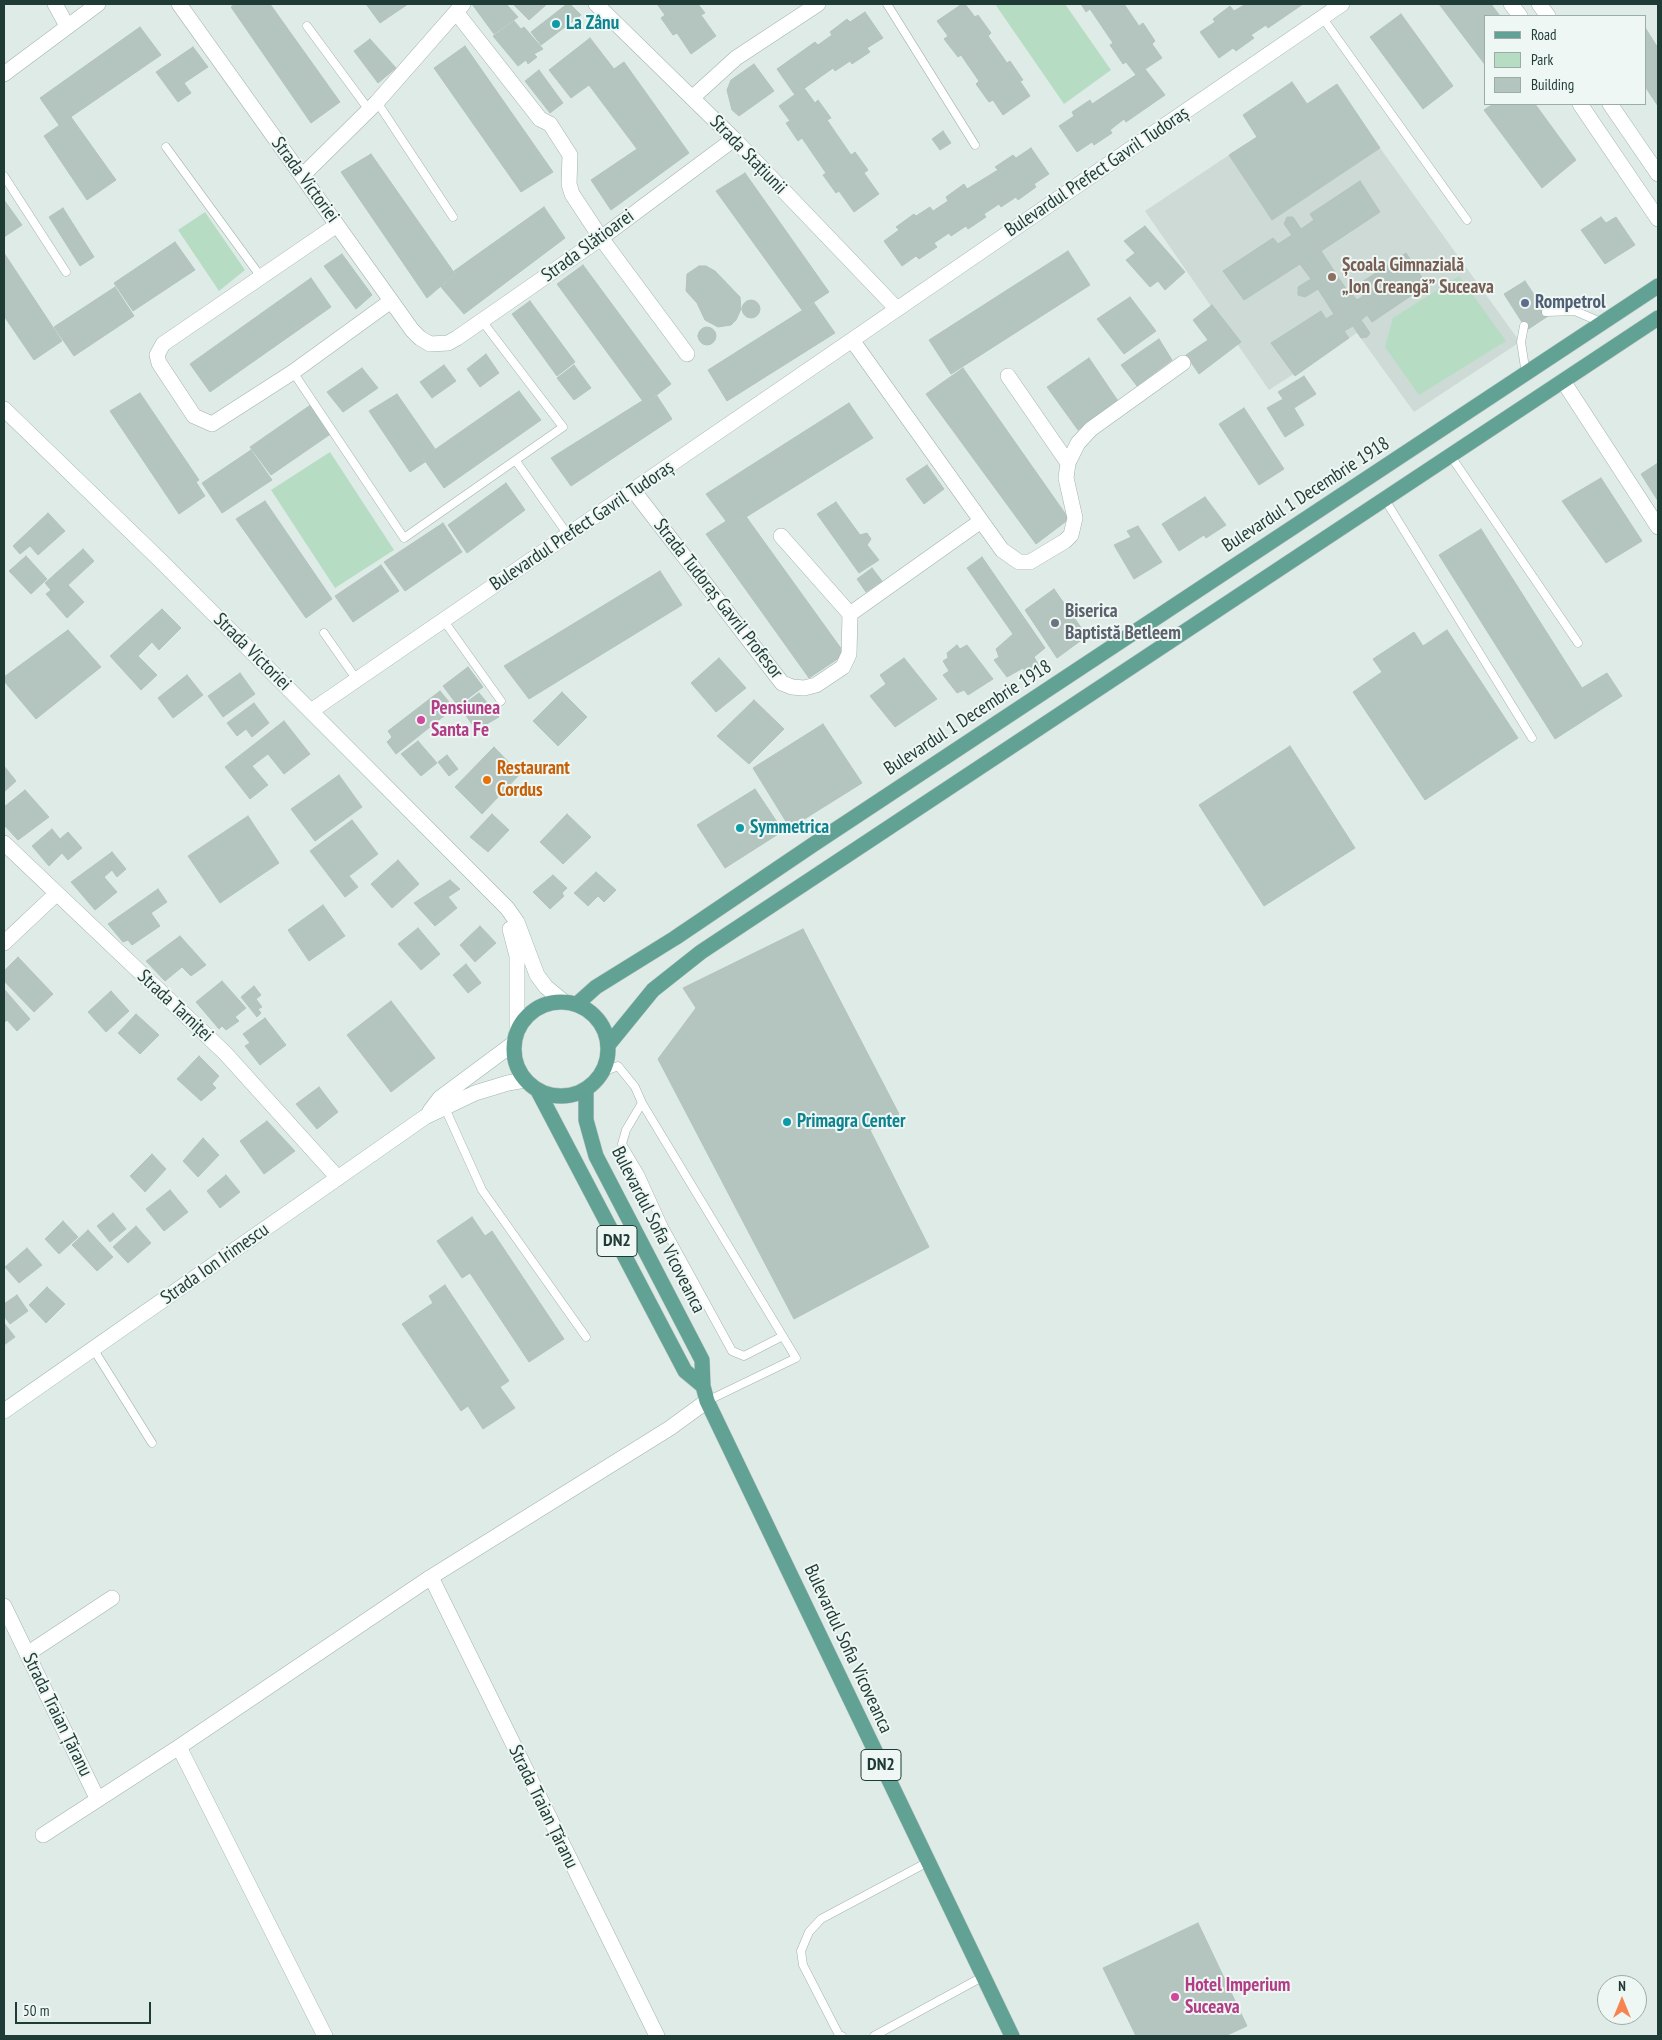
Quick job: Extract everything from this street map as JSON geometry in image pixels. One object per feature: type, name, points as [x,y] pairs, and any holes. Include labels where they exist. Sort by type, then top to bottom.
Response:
[{"type":"main road","name":"Bulevardul 1 Decembrie 1918","points":[[570,1003],[675,938],[814,844],[1658,286]]},
{"type":"main road","points":[[609,1044],[652,990],[702,952],[1658,318]]},
{"type":"main road","points":[[515,1037],[525,1017],[536,1008],[550,1003],[570,1003],[599,1020],[609,1044],[608,1059],[603,1072],[586,1090]]},
{"type":"main road","name":"DN2","points":[[515,1037],[514,1056],[518,1069],[525,1080],[538,1091],[685,1371],[703,1386]]},
{"type":"main road","name":"DN2","points":[[538,1091],[554,1096],[570,1096],[586,1090]]},
{"type":"main road","name":"Bulevardul Sofia Vicoveanca","points":[[586,1090],[586,1120],[596,1156],[702,1360],[703,1386],[707,1401],[1012,2036]]},
{"type":"street","points":[[55,4],[66,26]]},
{"type":"street","points":[[4,74],[98,4]]},
{"type":"street","name":"Strada Victoriei","points":[[179,4],[391,301],[420,338],[430,344],[439,345]]},
{"type":"street","name":"Strada Stațiunii","points":[[596,4],[734,139],[897,309]]},
{"type":"street","points":[[692,98],[736,58],[818,4]]},
{"type":"street","name":"Bulevardul Prefect Gavril Tudoraș","points":[[311,711],[1342,4]]},
{"type":"street","points":[[1511,4],[1519,15]]},
{"type":"street","points":[[1539,4],[1547,15]]},
{"type":"street","points":[[302,176],[373,106],[460,8],[540,119],[550,124],[570,155],[568,184],[572,194],[601,238],[687,354]]},
{"type":"street","points":[[1581,105],[1658,219]]},
{"type":"street","points":[[1611,105],[1652,152],[1658,174]]},
{"type":"street","name":"Strada Slătioarei","points":[[439,345],[452,341],[482,322],[601,238],[734,139]]},
{"type":"street","points":[[337,225],[163,344],[157,355],[159,363],[194,416],[212,424],[293,372],[391,301]]},
{"type":"street","points":[[852,340],[1002,550],[1019,562],[1030,562],[1065,541],[1071,535],[1075,518],[1066,478],[1068,463],[1078,443],[1091,429],[1183,363]]},
{"type":"street","points":[[1008,376],[1068,463]]},
{"type":"street","points":[[1562,381],[1658,527]]},
{"type":"street","name":"Strada Victoriei","points":[[4,409],[311,711],[513,914],[537,975],[546,987],[570,1003]]},
{"type":"street","name":"Strada Tudoraș Gavril Profesor","points":[[634,490],[782,683],[792,687],[816,686],[843,667],[849,654],[850,614]]},
{"type":"street","points":[[781,536],[850,614],[981,522]]},
{"type":"street","name":"Strada Tarniței","points":[[4,842],[56,894],[225,1053],[338,1178]]},
{"type":"street","points":[[4,943],[56,894]]},
{"type":"street","name":"Strada Victoriei","points":[[496,898],[509,925],[517,956],[515,1037]]},
{"type":"street","name":"Strada Ion Irimescu","points":[[4,1411],[426,1117],[515,1037]]},
{"type":"street","points":[[442,1102],[508,1082],[525,1080]]},
{"type":"street","name":"Strada Traian Țăranu","points":[[43,1835],[97,1798],[179,1747],[431,1577],[670,1428],[707,1401]]},
{"type":"street","name":"Strada Traian Țăranu","points":[[431,1577],[657,2036]]},
{"type":"street","points":[[27,1654],[112,1598]]},
{"type":"street","name":"Strada Traian Țăranu","points":[[4,1606],[97,1798]]},
{"type":"street","points":[[179,1747],[325,2036]]},
{"type":"lane","points":[[887,4],[975,145]]},
{"type":"lane","points":[[1322,17],[1467,220]]},
{"type":"lane","points":[[307,26],[373,106],[453,217]]},
{"type":"lane","points":[[166,147],[261,277]]},
{"type":"lane","points":[[4,176],[66,272]]},
{"type":"lane","points":[[1546,312],[1575,312],[1602,323]]},
{"type":"lane","points":[[293,372],[404,538],[563,427],[482,322]]},
{"type":"lane","points":[[1524,326],[1521,342],[1526,374]]},
{"type":"lane","points":[[1450,455],[1578,643]]},
{"type":"lane","points":[[516,461],[568,535]]},
{"type":"lane","points":[[1384,498],[1532,738]]},
{"type":"lane","points":[[444,621],[501,701]]},
{"type":"lane","points":[[324,633],[358,680]]},
{"type":"lane","points":[[603,1072],[618,1066],[635,1087],[642,1103],[781,1337],[796,1358],[707,1401]]},
{"type":"lane","points":[[442,1102],[482,1190],[586,1336]]},
{"type":"lane","points":[[642,1103],[626,1130],[622,1144],[640,1174],[664,1227],[732,1351],[744,1356],[781,1337]]},
{"type":"lane","points":[[94,1350],[152,1443]]},
{"type":"lane","points":[[842,2036],[839,2034],[803,1965],[802,1951],[809,1932],[821,1919],[928,1862]]},
{"type":"lane","points":[[874,2036],[984,1976]]},
{"type":"shaded area","name":"Școala Gimnazială „Ion Creangă” Suceava","points":[[1380,148],[1520,342],[1414,412],[1357,333],[1269,390],[1145,211],[1229,155],[1272,220]]},
{"type":"green space","points":[[995,4],[1065,4],[1111,70],[1064,104]]},
{"type":"green space","points":[[205,212],[245,270],[219,291],[178,230]]},
{"type":"green space","points":[[1459,276],[1506,341],[1419,395],[1385,347],[1393,318]]},
{"type":"green space","points":[[330,452],[394,550],[335,588],[271,490]]},
{"type":"building","points":[[235,4],[270,4],[340,102],[311,123],[231,7]]},
{"type":"building","points":[[366,4],[408,4],[380,23]]},
{"type":"building","points":[[472,4],[506,4],[518,17],[494,34]]},
{"type":"building","points":[[513,4],[547,4],[529,20]]},
{"type":"building","name":"La Zânu","points":[[567,4],[570,4],[581,15],[541,45],[531,32]]},
{"type":"building","points":[[657,4],[698,4],[705,13],[701,15],[716,36],[691,54],[677,33],[673,35],[661,18],[665,15]]},
{"type":"building","points":[[962,4],[965,4],[975,17],[978,15],[991,33],[988,36],[1007,63],[1010,61],[1023,80],[1020,81],[1030,96],[1003,115],[993,100],[989,102],[976,84],[979,81],[961,55],[958,57],[944,39],[948,36],[937,21]]},
{"type":"building","points":[[1081,4],[1124,4],[1139,26],[1143,23],[1155,41],[1152,44],[1162,58],[1136,75],[1126,62],[1123,64],[1110,45],[1113,43],[1090,9],[1086,12]]},
{"type":"building","points":[[1246,4],[1303,4],[1268,28],[1266,25],[1251,35],[1254,38],[1236,51],[1233,48],[1219,58],[1200,32],[1215,22],[1213,19],[1230,6],[1234,11]]},
{"type":"building","points":[[1439,4],[1491,4],[1499,15],[1484,15],[1484,63]]},
{"type":"building","points":[[865,12],[883,38],[867,48],[870,52],[852,64],[850,61],[835,71],[833,68],[795,95],[777,69],[815,42],[818,45],[832,35],[830,32],[847,19],[850,22]]},
{"type":"building","points":[[1401,14],[1453,86],[1423,109],[1370,37]]},
{"type":"building","points":[[514,21],[521,29],[524,27],[543,49],[534,54],[537,57],[528,64],[526,60],[518,66],[493,36]]},
{"type":"building","points":[[140,27],[161,55],[59,125],[40,98]]},
{"type":"building","points":[[1647,31],[1658,48],[1658,106],[1647,90]]},
{"type":"building","points":[[590,38],[614,69],[624,62],[689,153],[611,210],[591,180],[637,149],[589,85],[571,98],[549,70]]},
{"type":"building","points":[[370,39],[396,68],[378,83],[354,51]]},
{"type":"building","points":[[465,46],[553,172],[521,192],[434,68]]},
{"type":"building","points":[[193,47],[208,67],[184,83],[191,93],[178,102],[156,72]]},
{"type":"building","points":[[754,64],[774,91],[739,116],[732,110],[727,90],[731,80]]},
{"type":"building","points":[[1145,69],[1165,95],[1126,122],[1124,119],[1110,130],[1112,133],[1094,145],[1092,142],[1077,152],[1059,126],[1074,116],[1072,112],[1090,100],[1092,104]]},
{"type":"building","points":[[539,70],[563,103],[550,113],[525,81]]},
{"type":"building","points":[[1292,82],[1307,104],[1337,84],[1380,148],[1272,220],[1229,155],[1257,137],[1243,115]]},
{"type":"building","points":[[804,88],[815,103],[818,100],[831,118],[827,120],[851,155],[855,152],[868,170],[864,173],[879,194],[854,212],[839,191],[836,193],[823,175],[826,173],[802,138],[798,141],[786,123],[790,121],[779,106]]},
{"type":"building","points":[[1492,105],[1536,105],[1576,160],[1542,188],[1484,110]]},
{"type":"building","points":[[71,117],[116,180],[87,200],[44,136]]},
{"type":"building","points":[[943,131],[951,143],[940,150],[932,139]]},
{"type":"building","points":[[1031,148],[1049,174],[1034,184],[1036,187],[1018,200],[1016,197],[1001,207],[999,204],[984,214],[986,217],[968,229],[966,226],[951,236],[949,233],[934,243],[937,247],[919,259],[916,256],[902,266],[884,241],[899,230],[896,227],[914,214],[916,216],[930,207],[933,211],[948,201],[946,197],[964,184],[967,189],[998,170],[995,167],[1013,155],[1016,158]]},
{"type":"building","points":[[371,154],[455,274],[427,298],[341,172]]},
{"type":"building","points":[[745,173],[829,292],[802,310],[716,191]]},
{"type":"building","name":"Școala Gimnazială „Ion Creangă” Suceava","points":[[1360,181],[1380,212],[1321,251],[1350,295],[1352,294],[1357,300],[1363,296],[1356,286],[1406,253],[1427,285],[1372,322],[1367,315],[1361,320],[1370,333],[1367,337],[1361,338],[1353,326],[1344,331],[1349,338],[1295,376],[1271,343],[1321,311],[1326,319],[1334,314],[1318,289],[1305,297],[1298,295],[1298,287],[1311,279],[1300,264],[1244,300],[1223,271],[1273,238],[1278,244],[1292,235],[1284,224],[1287,217],[1293,217],[1301,229],[1314,220],[1310,214]]},
{"type":"building","points":[[4,200],[22,225],[4,237]]},
{"type":"building","points":[[544,207],[565,238],[464,314],[441,287],[456,274],[454,271]]},
{"type":"building","points":[[63,208],[94,257],[80,266],[49,217]]},
{"type":"building","points":[[1601,217],[1606,223],[1616,217],[1635,245],[1605,264],[1581,230]]},
{"type":"building","points":[[1145,226],[1185,272],[1165,290],[1158,281],[1150,287],[1126,260],[1135,253],[1124,241]]},
{"type":"building","points":[[175,242],[195,270],[133,311],[114,283]]},
{"type":"building","points":[[1068,251],[1090,285],[951,374],[929,340]]},
{"type":"building","points":[[4,253],[62,341],[34,360],[4,316]]},
{"type":"building","points":[[342,254],[372,295],[356,309],[324,266]]},
{"type":"building","points":[[583,265],[671,384],[645,404],[557,284]]},
{"type":"building","points":[[699,266],[706,266],[715,271],[740,297],[741,309],[736,320],[731,325],[718,327],[705,320],[697,303],[686,291],[687,274]]},
{"type":"building","points":[[311,278],[331,307],[210,392],[190,364]]},
{"type":"building","name":"Rompetrol","points":[[1525,281],[1548,316],[1527,330],[1504,294]]},
{"type":"building","points":[[115,287],[134,316],[74,356],[54,327]]},
{"type":"building","points":[[1130,297],[1156,331],[1124,354],[1097,319]]},
{"type":"building","points":[[751,300],[757,303],[760,309],[757,315],[751,318],[745,315],[742,309],[745,303]]},
{"type":"building","points":[[530,301],[575,362],[557,376],[512,314]]},
{"type":"building","points":[[814,303],[835,333],[727,401],[708,370]]},
{"type":"building","points":[[1212,305],[1241,342],[1199,374],[1186,355],[1208,340],[1193,320]]},
{"type":"building","points":[[707,327],[713,330],[716,336],[713,342],[707,345],[701,342],[698,336],[701,330]]},
{"type":"building","points":[[1159,339],[1172,360],[1137,386],[1121,365]]},
{"type":"building","points":[[486,354],[499,373],[480,387],[467,369]]},
{"type":"building","points":[[1089,358],[1118,401],[1078,430],[1047,387]]},
{"type":"building","points":[[444,365],[456,381],[432,398],[420,382]]},
{"type":"building","points":[[574,365],[591,388],[574,400],[557,378]]},
{"type":"building","points":[[362,368],[378,388],[343,412],[327,392]]},
{"type":"building","points":[[963,368],[1069,519],[1036,544],[926,394]]},
{"type":"building","points":[[1304,376],[1316,394],[1294,408],[1304,425],[1285,437],[1267,408],[1283,399],[1278,392]]},
{"type":"building","points":[[519,391],[541,420],[444,488],[423,458]]},
{"type":"building","points":[[140,393],[199,480],[196,482],[205,496],[179,514],[110,411]]},
{"type":"building","points":[[397,394],[435,449],[422,458],[425,462],[410,472],[369,411]]},
{"type":"building","points":[[657,396],[672,419],[571,486],[551,458],[642,401],[645,404]]},
{"type":"building","points":[[849,403],[873,438],[746,517],[742,511],[726,521],[706,494]]},
{"type":"building","points":[[312,404],[332,433],[271,475],[250,447]]},
{"type":"building","points":[[1244,408],[1284,469],[1259,485],[1219,424]]},
{"type":"building","points":[[251,450],[272,480],[222,513],[202,483]]},
{"type":"building","points":[[1658,463],[1658,501],[1641,474]]},
{"type":"building","points":[[927,465],[944,489],[924,504],[906,479]]},
{"type":"building","points":[[1601,478],[1642,541],[1606,563],[1562,501]]},
{"type":"building","points":[[506,483],[525,510],[467,553],[448,525]]},
{"type":"building","points":[[1205,497],[1226,525],[1206,538],[1204,535],[1179,551],[1162,524]]},
{"type":"building","points":[[265,501],[332,599],[306,618],[236,519]]},
{"type":"building","points":[[836,502],[860,535],[867,533],[871,539],[867,545],[879,560],[859,573],[817,514]]},
{"type":"building","points":[[742,511],[845,654],[809,678],[706,534]]},
{"type":"building","points":[[48,513],[65,531],[38,555],[30,546],[20,554],[13,546]]},
{"type":"building","points":[[443,523],[462,552],[405,591],[384,562]]},
{"type":"building","points":[[1138,526],[1162,562],[1134,579],[1114,545],[1131,537],[1127,531]]},
{"type":"building","points":[[1481,529],[1582,688],[1607,673],[1622,696],[1555,739],[1439,555]]},
{"type":"building","points":[[83,549],[94,561],[68,585],[84,602],[67,618],[46,594],[51,590],[45,583]]},
{"type":"building","points":[[26,556],[47,579],[31,594],[9,571]]},
{"type":"building","points":[[982,557],[1045,648],[1034,657],[1040,667],[1028,675],[1023,668],[1007,677],[994,660],[999,657],[996,649],[1013,634],[967,568]]},
{"type":"building","points":[[381,565],[399,591],[353,622],[335,596]]},
{"type":"building","points":[[872,568],[882,581],[866,592],[857,579]]},
{"type":"building","points":[[660,571],[682,605],[529,699],[504,666]]},
{"type":"building","name":"Biserica Baptistă Betleem","points":[[1054,589],[1087,636],[1057,658],[1025,610]]},
{"type":"building","points":[[162,609],[181,628],[159,650],[152,642],[138,656],[157,675],[141,690],[110,656]]},
{"type":"building","points":[[68,630],[101,667],[36,719],[4,681],[4,677]]},
{"type":"building","points":[[1447,630],[1518,738],[1425,800],[1353,692],[1382,672],[1373,659],[1414,632],[1423,646]]},
{"type":"building","points":[[957,645],[960,649],[967,645],[993,679],[968,695],[964,690],[957,693],[943,675],[949,671],[943,661],[948,658],[947,653]]},
{"type":"building","points":[[719,658],[746,688],[716,712],[691,683]]},
{"type":"building","points":[[904,658],[937,699],[895,727],[870,696],[886,684],[880,675]]},
{"type":"building","points":[[468,667],[483,687],[458,706],[443,686]]},
{"type":"building","points":[[240,673],[255,694],[223,717],[208,696]]},
{"type":"building","points":[[187,675],[203,695],[173,718],[158,698]]},
{"type":"building","name":"Pensiunea Santa Fe","points":[[440,691],[454,708],[396,754],[387,742],[392,737],[388,731]]},
{"type":"building","points":[[562,692],[587,717],[558,746],[533,721]]},
{"type":"building","points":[[479,693],[499,717],[476,730],[460,707]]},
{"type":"building","points":[[754,700],[784,729],[749,764],[717,736]]},
{"type":"building","points":[[254,703],[269,723],[252,737],[246,729],[237,736],[227,723]]},
{"type":"building","points":[[284,721],[310,754],[284,774],[268,754],[252,766],[268,785],[250,799],[225,767]]},
{"type":"building","points":[[823,724],[862,783],[790,828],[753,768]]},
{"type":"building","points":[[418,741],[437,763],[421,776],[401,754]]},
{"type":"building","points":[[1290,746],[1355,848],[1264,906],[1199,805]]},
{"type":"building","name":"Restaurant Cordus","points":[[494,747],[520,774],[482,814],[455,787]]},
{"type":"building","points":[[447,755],[458,769],[449,776],[438,762]]},
{"type":"building","points":[[4,766],[16,781],[4,792]]},
{"type":"building","points":[[339,775],[362,807],[315,841],[291,809]]},
{"type":"building","name":"Symmetrica","points":[[755,789],[783,831],[725,868],[697,825]]},
{"type":"building","points":[[25,790],[49,817],[18,840],[4,825],[4,807]]},
{"type":"building","points":[[492,814],[509,830],[488,852],[470,837]]},
{"type":"building","points":[[567,814],[591,837],[563,864],[540,842]]},
{"type":"building","points":[[248,816],[279,863],[220,903],[188,856]]},
{"type":"building","points":[[352,820],[378,854],[349,876],[358,887],[345,897],[310,851]]},
{"type":"building","points":[[52,829],[60,839],[68,832],[82,848],[68,860],[62,853],[49,866],[32,846]]},
{"type":"building","points":[[112,852],[126,869],[117,877],[112,870],[104,877],[117,892],[95,910],[71,882]]},
{"type":"building","points":[[398,860],[419,884],[392,908],[371,884]]},
{"type":"building","points":[[596,872],[616,890],[604,902],[598,896],[588,906],[574,893]]},
{"type":"building","points":[[553,875],[567,888],[562,893],[564,896],[550,909],[533,892]]},
{"type":"building","points":[[450,880],[460,889],[448,897],[457,908],[435,926],[414,903]]},
{"type":"building","points":[[158,889],[167,902],[151,913],[160,926],[132,945],[128,940],[123,942],[108,924]]},
{"type":"building","points":[[323,905],[345,936],[309,961],[288,930]]},
{"type":"building","points":[[480,926],[496,943],[475,962],[460,945]]},
{"type":"building","points":[[418,928],[440,954],[421,970],[398,944]]},
{"type":"building","name":"Primagra Center","points":[[803,929],[899,1114],[870,1130],[929,1247],[794,1319],[658,1059],[696,1008],[683,988]]},
{"type":"building","points":[[180,936],[206,965],[191,976],[182,967],[165,981],[146,961]]},
{"type":"building","points":[[18,957],[53,994],[34,1012],[4,981],[4,971]]},
{"type":"building","points":[[466,964],[481,983],[468,993],[453,975]]},
{"type":"building","points":[[222,981],[246,1008],[235,1017],[239,1021],[226,1030],[222,1026],[219,1029],[196,1002]]},
{"type":"building","points":[[254,986],[261,995],[256,999],[262,1007],[258,1009],[261,1013],[257,1017],[241,997]]},
{"type":"building","points":[[4,989],[30,1019],[17,1031],[7,1020],[4,1023]]},
{"type":"building","points":[[111,991],[129,1011],[106,1032],[88,1012]]},
{"type":"building","points":[[391,1001],[435,1058],[391,1092],[347,1035]]},
{"type":"building","points":[[136,1014],[159,1035],[140,1054],[118,1033]]},
{"type":"building","points":[[265,1018],[286,1045],[260,1065],[245,1046],[250,1043],[243,1034]]},
{"type":"building","points":[[199,1056],[219,1076],[212,1084],[216,1088],[201,1101],[177,1079]]},
{"type":"building","points":[[319,1087],[338,1112],[317,1129],[296,1104]]},
{"type":"building","points":[[267,1121],[295,1151],[264,1174],[240,1141]]},
{"type":"building","points":[[203,1138],[219,1155],[198,1177],[183,1161]]},
{"type":"building","points":[[152,1154],[166,1169],[145,1192],[130,1176]]},
{"type":"building","points":[[226,1175],[240,1192],[220,1208],[207,1191]]},
{"type":"building","points":[[170,1190],[188,1212],[164,1231],[146,1209]]},
{"type":"building","points":[[113,1213],[126,1229],[110,1242],[97,1226]]},
{"type":"building","points":[[472,1217],[485,1236],[492,1231],[564,1339],[529,1362],[470,1273],[462,1278],[437,1241]]},
{"type":"building","points":[[63,1221],[78,1237],[59,1254],[45,1239]]},
{"type":"building","points":[[136,1226],[151,1243],[128,1263],[113,1247]]},
{"type":"building","points":[[88,1230],[113,1257],[97,1271],[72,1245]]},
{"type":"building","points":[[27,1248],[42,1265],[19,1283],[5,1267]]},
{"type":"building","points":[[445,1285],[509,1381],[500,1387],[515,1408],[483,1429],[468,1406],[461,1411],[402,1324],[433,1303],[429,1296]]},
{"type":"building","points":[[47,1287],[65,1304],[46,1323],[29,1305]]},
{"type":"building","points":[[17,1295],[28,1311],[10,1324],[4,1316],[4,1304]]},
{"type":"building","points":[[4,1323],[15,1337],[4,1345]]},
{"type":"building","name":"Hotel Imperium Suceava","points":[[1198,1923],[1247,2026],[1225,2036],[1136,2036],[1103,1968]]},
{"type":"place","name":"La Zânu","points":[[556,24]]},
{"type":"place","name":"Școala Gimnazială „Ion Creangă” Suceava","points":[[1332,277]]},
{"type":"place","name":"Rompetrol","points":[[1525,303]]},
{"type":"place","name":"Biserica Baptistă Betleem","points":[[1055,623]]},
{"type":"place","name":"Pensiunea Santa Fe","points":[[421,720]]},
{"type":"place","name":"Restaurant Cordus","points":[[487,780]]},
{"type":"place","name":"Symmetrica","points":[[740,828]]},
{"type":"place","name":"Primagra Center","points":[[787,1122]]},
{"type":"place","name":"Hotel Imperium Suceava","points":[[1175,1997]]}]
